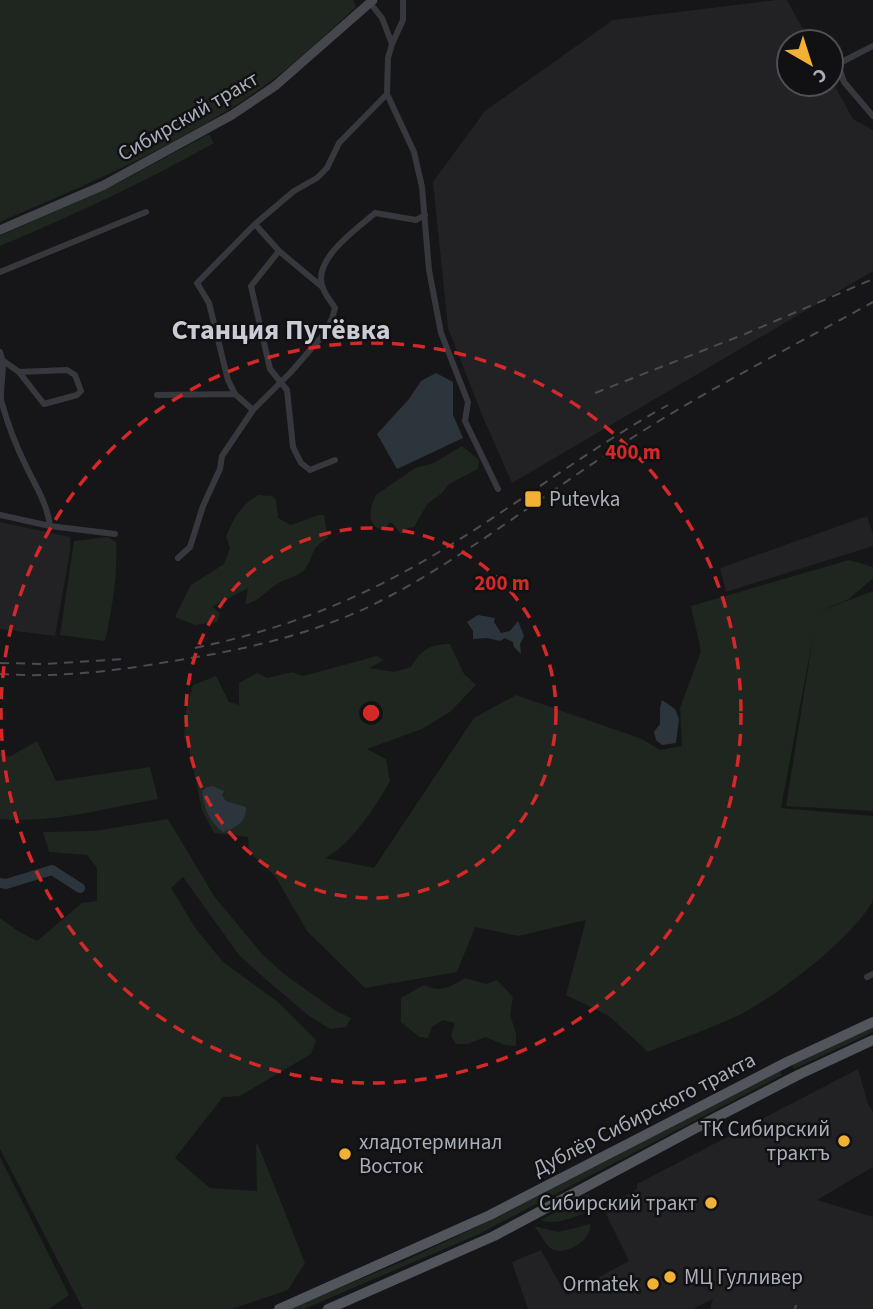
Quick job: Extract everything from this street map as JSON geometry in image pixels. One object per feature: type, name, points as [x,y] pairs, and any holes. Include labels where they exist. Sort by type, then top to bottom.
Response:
[{"type":"main road","name":"Сибирский тракт","points":[[0,229],[104,185],[232,116],[275,86],[371,1]]},
{"type":"main road","name":"Дублёр Сибирского тракта","points":[[279,1309],[489,1215],[787,1062],[873,1022]]},
{"type":"main road","name":"Дублёр Сибирского тракта","points":[[328,1309],[492,1237],[800,1074],[873,1040]]},
{"type":"street","points":[[403,0],[403,20],[388,58],[387,94],[414,152],[422,187],[429,270],[442,333],[468,402],[465,421],[498,489]]},
{"type":"street","points":[[371,1],[393,44]]},
{"type":"street","points":[[845,60],[873,46]]},
{"type":"street","points":[[845,83],[873,116]]},
{"type":"street","points":[[253,410],[235,394],[228,380],[209,303],[197,283],[255,225],[294,191],[317,178],[327,168],[339,143],[387,94]]},
{"type":"street","points":[[0,272],[146,212]]},
{"type":"street","points":[[321,286],[324,265],[337,245],[374,213],[416,220],[425,215]]},
{"type":"street","points":[[178,558],[190,547],[203,506],[220,469],[222,456],[253,410],[307,356],[332,319],[335,308],[321,286],[279,251],[255,225]]},
{"type":"street","points":[[279,251],[251,286],[270,369],[287,390],[293,447],[301,463],[310,470],[335,460]]},
{"type":"street","points":[[0,352],[2,402],[20,453],[46,506],[50,526]]},
{"type":"street","points":[[2,360],[19,372],[44,404],[81,393],[75,375],[69,371],[19,372]]},
{"type":"street","points":[[157,395],[235,394]]},
{"type":"street","points":[[0,515],[50,526],[114,534]]},
{"type":"shaded area","points":[[0,0],[353,0],[356,7],[282,73],[208,122],[105,176],[0,222]]},
{"type":"shaded area","points":[[787,0],[802,28],[775,28],[775,98],[841,98],[853,119],[873,130],[873,271],[512,483],[448,328],[433,182],[485,111],[613,20]]},
{"type":"shaded area","points":[[209,134],[214,143],[188,157],[109,197],[0,246],[0,236],[118,183]]},
{"type":"shaded area","points":[[436,373],[453,382],[453,415],[463,438],[397,469],[377,434],[409,399],[421,381]]},
{"type":"shaded area","points":[[462,446],[479,460],[478,469],[449,484],[428,503],[414,527],[401,534],[392,523],[389,523],[385,531],[374,525],[370,512],[376,495],[415,468],[434,463]]},
{"type":"shaded area","points":[[259,495],[272,496],[276,500],[278,518],[291,525],[324,515],[328,538],[315,548],[303,571],[277,584],[255,601],[245,605],[248,588],[212,607],[220,613],[217,622],[195,625],[175,617],[191,585],[224,564],[230,548],[226,536],[232,523],[243,507]]},
{"type":"shaded area","points":[[867,516],[873,534],[873,546],[726,592],[720,568]]},
{"type":"shaded area","points":[[0,522],[70,537],[70,552],[55,636],[0,629]]},
{"type":"shaded area","points":[[108,537],[116,542],[116,567],[105,641],[60,635],[74,541]]},
{"type":"shaded area","points":[[849,560],[873,567],[873,578],[849,599],[818,612],[873,591],[873,811],[786,806],[814,631],[781,808],[873,816],[873,901],[863,916],[833,947],[795,979],[759,1004],[720,1024],[648,1052],[609,1016],[566,995],[586,920],[518,936],[475,927],[457,972],[365,988],[307,931],[275,876],[249,852],[248,837],[214,833],[202,810],[189,748],[184,737],[186,710],[193,685],[216,676],[229,702],[239,705],[239,683],[257,673],[267,678],[292,672],[303,676],[377,656],[384,660],[369,668],[394,672],[411,667],[422,652],[443,644],[450,644],[464,674],[476,685],[450,712],[422,729],[367,749],[386,759],[390,781],[353,835],[325,858],[374,868],[474,718],[516,695],[642,739],[660,750],[682,746],[680,708],[701,651],[691,606]],"holes":[[[213,786],[223,791],[222,795],[226,801],[245,807],[204,807]]]},
{"type":"shaded area","points":[[478,615],[495,618],[494,622],[501,633],[510,631],[518,621],[524,636],[520,644],[521,654],[513,642],[505,638],[500,641],[473,639],[473,631],[467,622]]},
{"type":"shaded area","points":[[662,700],[675,709],[679,719],[676,743],[662,745],[656,740],[654,732],[660,724]]},
{"type":"shaded area","points":[[37,741],[56,781],[150,767],[158,799],[59,817],[0,819],[0,752],[9,757]]},
{"type":"shaded area","points":[[213,786],[224,791],[222,795],[226,801],[246,807],[245,817],[240,824],[223,832],[211,819],[204,803],[202,791]]},
{"type":"shaded area","points":[[168,819],[214,896],[262,954],[284,974],[336,1011],[351,1018],[346,1027],[330,1029],[309,1016],[239,955],[183,877],[171,888],[196,929],[223,962],[278,1002],[316,1040],[311,1054],[240,1096],[223,1097],[175,1158],[210,1188],[257,1191],[257,1142],[305,1263],[288,1290],[232,1309],[83,1309],[0,1149],[0,918],[37,941],[82,903],[97,901],[97,868],[87,855],[49,852],[43,832],[94,831]]},
{"type":"shaded area","points":[[465,978],[486,984],[497,980],[513,997],[510,1015],[516,1033],[516,1046],[505,1045],[485,1037],[468,1044],[456,1044],[451,1036],[455,1023],[443,1020],[432,1027],[428,1038],[419,1037],[401,1022],[401,998],[424,985],[435,989],[445,988]]},
{"type":"shaded area","points":[[873,1026],[873,1032],[794,1069],[792,1064]]},
{"type":"shaded area","points":[[858,1069],[873,1112],[873,1167],[817,1200],[873,1217],[873,1309],[710,1309],[713,1299],[692,1309],[528,1309],[512,1262],[541,1250],[566,1295],[629,1261],[603,1208],[637,1189],[637,1184]]},
{"type":"shaded area","points":[[779,1070],[782,1075],[479,1234],[304,1309],[289,1309],[406,1260],[502,1215]]},
{"type":"shaded area","points":[[0,1157],[69,1295],[49,1309],[0,1309]]},
{"type":"shaded area","points":[[589,1194],[588,1212],[559,1221],[541,1220]]},
{"type":"shaded area","points":[[590,1224],[590,1230],[583,1241],[564,1251],[552,1249],[547,1245],[534,1226],[558,1232]]},
{"type":"waterway","points":[[0,883],[6,884],[52,870],[80,888]]},
{"type":"railway","points":[[595,393],[745,334],[873,279]]},
{"type":"railway","points":[[0,674],[87,673],[201,656],[284,638],[364,609],[450,561],[654,424],[873,302]]},
{"type":"railway","points":[[195,648],[292,621],[385,582],[457,541],[596,448],[668,405]]},
{"type":"railway","points":[[0,663],[45,664],[126,659]]},
{"type":"railway","points":[[795,1309],[796,1305]]},
{"type":"place","name":"Putevka","points":[[533,499]]},
{"type":"place","name":"ТК Сибирский трактъ","points":[[844,1141]]},
{"type":"place","name":"хладотерминал Восток","points":[[345,1154]]},
{"type":"place","name":"Сибирский тракт","points":[[711,1203]]},
{"type":"place","name":"МЦ Гулливер","points":[[670,1277]]},
{"type":"place","name":"Ormatek","points":[[653,1284]]},
{"type":"district","name":"Станция Путёвка","points":[[281,329]]}]
